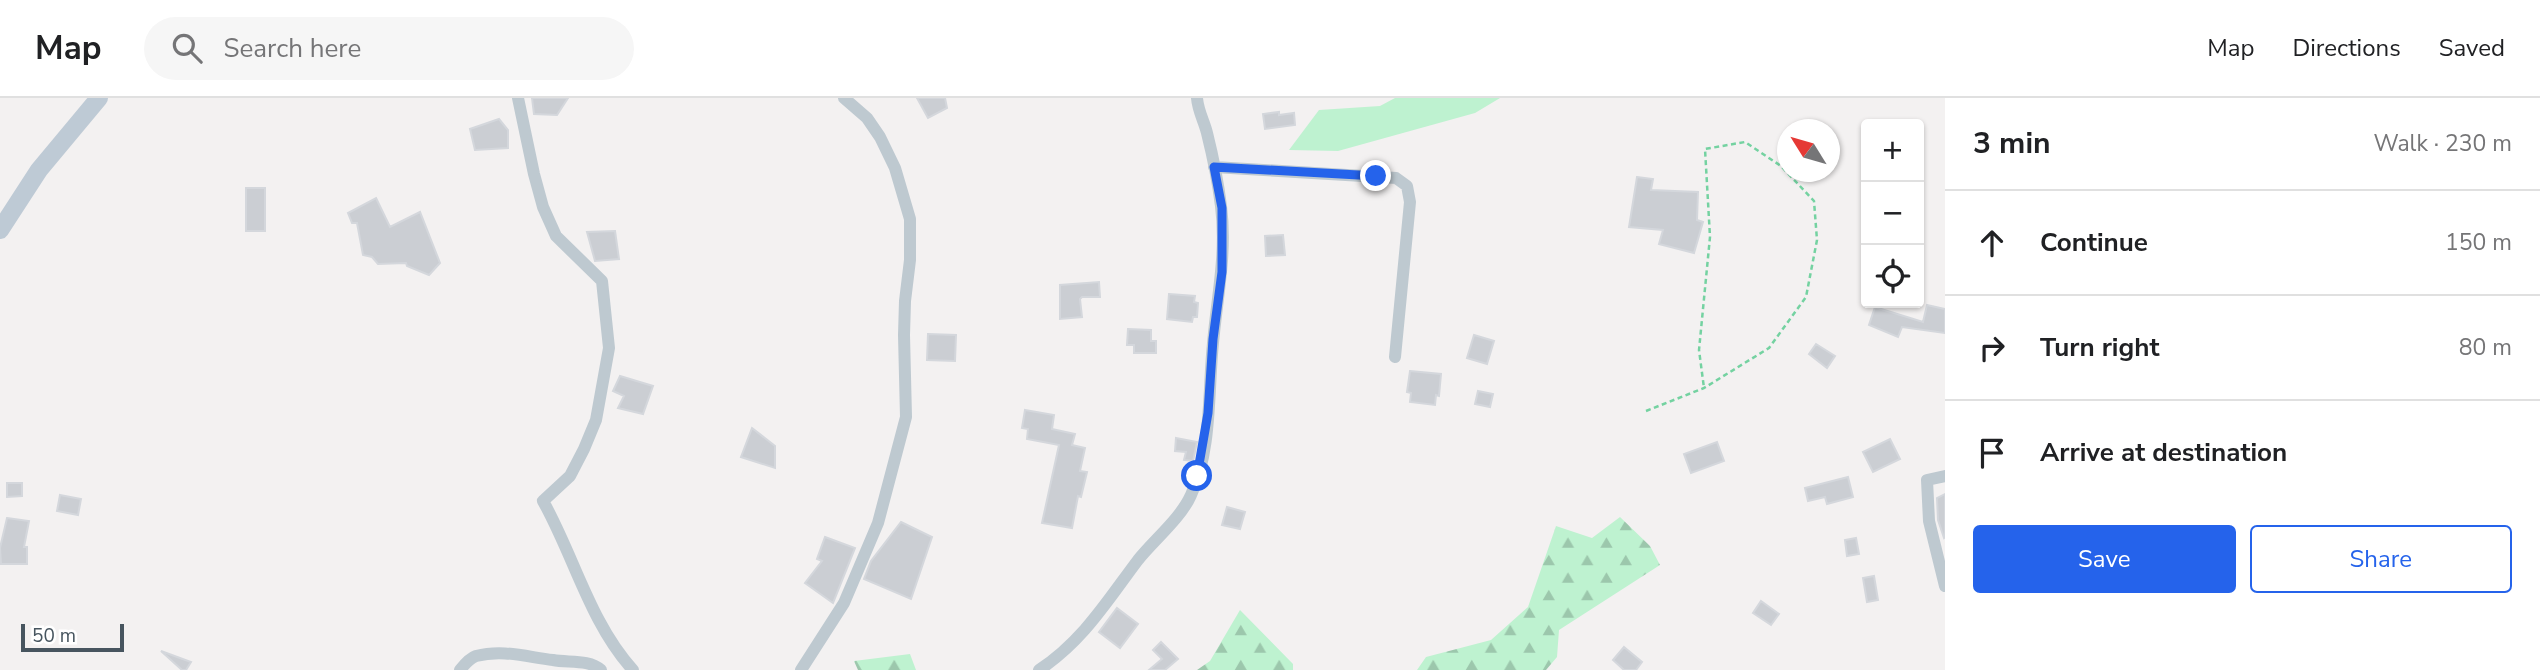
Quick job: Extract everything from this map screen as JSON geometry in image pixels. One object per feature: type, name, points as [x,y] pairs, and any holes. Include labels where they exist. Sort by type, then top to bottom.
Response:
[{"type":"main road","points":[[0,230],[39,170],[99,98]]},
{"type":"street","points":[[518,98],[540,196],[556,236],[602,281],[609,348],[596,420],[584,449],[570,476],[543,501],[596,613],[633,670]]},
{"type":"street","points":[[801,670],[845,603],[878,523],[905,417],[904,335],[910,260],[910,219],[895,168],[880,137],[867,118],[844,98]]},
{"type":"street","points":[[1040,670],[1060,656],[1095,620],[1137,561],[1185,506],[1192,494],[1206,433],[1213,339],[1222,272],[1222,208],[1197,98]]},
{"type":"street","points":[[1214,167],[1396,178],[1407,186],[1410,202],[1395,357]]},
{"type":"street","points":[[1945,476],[1927,480],[1929,521],[1945,586]]},
{"type":"street","points":[[460,670],[473,657],[509,653],[596,665],[601,670]]},
{"type":"path","points":[[1646,411],[1704,388],[1769,348],[1806,297],[1817,240],[1814,201],[1781,166],[1745,142],[1706,149],[1710,237],[1699,351],[1704,388]]},
{"type":"green space","points":[[1395,98],[1500,98],[1475,113],[1338,151],[1289,150],[1319,110],[1380,106]]},
{"type":"green space","points":[[1620,517],[1650,546],[1660,565],[1559,630],[1557,657],[1546,670],[1417,670],[1426,657],[1491,640],[1528,607],[1556,526],[1592,538]]},
{"type":"green space","points":[[1240,610],[1293,664],[1293,670],[1197,670],[1210,661]]},
{"type":"green space","points":[[910,654],[916,670],[858,670],[854,661]]},
{"type":"building","points":[[532,98],[568,98],[557,115],[534,114]]},
{"type":"building","points":[[917,98],[945,98],[947,108],[928,118]]},
{"type":"building","points":[[1279,112],[1279,115],[1294,113],[1295,125],[1265,129],[1263,114]]},
{"type":"building","points":[[499,119],[508,130],[508,148],[475,150],[470,129]]},
{"type":"building","points":[[1637,177],[1653,179],[1651,190],[1698,192],[1697,220],[1703,222],[1694,253],[1659,244],[1663,230],[1629,227]]},
{"type":"building","points":[[246,188],[265,188],[265,231],[246,231]]},
{"type":"building","points":[[376,198],[390,227],[420,212],[440,263],[429,275],[407,266],[406,263],[378,264],[372,257],[363,255],[357,223],[352,223],[348,213]]},
{"type":"building","points":[[615,231],[619,259],[595,261],[587,232]]},
{"type":"building","points":[[1283,235],[1285,255],[1266,256],[1265,236]]},
{"type":"building","points":[[1099,282],[1100,297],[1080,299],[1082,317],[1060,319],[1060,285]]},
{"type":"building","points":[[1169,294],[1195,296],[1194,302],[1198,303],[1197,317],[1193,317],[1192,322],[1167,319]]},
{"type":"building","points":[[1927,305],[1945,309],[1945,333],[1902,327],[1898,337],[1869,325],[1875,308],[1923,322]]},
{"type":"building","points":[[1128,329],[1151,330],[1151,341],[1156,341],[1156,353],[1134,353],[1134,345],[1127,345]]},
{"type":"building","points":[[928,334],[956,335],[955,361],[927,360]]},
{"type":"building","points":[[1474,335],[1494,341],[1487,364],[1467,358]]},
{"type":"building","points":[[1816,344],[1835,356],[1827,368],[1809,354]]},
{"type":"building","points":[[1410,371],[1441,374],[1439,396],[1436,395],[1435,405],[1410,402],[1411,393],[1407,392]]},
{"type":"building","points":[[620,376],[653,386],[643,414],[618,408],[624,396],[613,391]]},
{"type":"building","points":[[1478,391],[1493,394],[1490,407],[1475,404]]},
{"type":"building","points":[[1025,410],[1054,415],[1052,429],[1075,434],[1072,445],[1085,448],[1080,471],[1087,472],[1081,497],[1078,496],[1072,528],[1042,523],[1059,445],[1027,439],[1028,429],[1022,428]]},
{"type":"building","points":[[752,428],[775,446],[775,468],[741,457]]},
{"type":"building","points":[[1176,438],[1197,442],[1193,461],[1184,460],[1186,452],[1175,451]]},
{"type":"building","points":[[1890,439],[1900,459],[1873,472],[1863,452]]},
{"type":"building","points":[[1717,442],[1724,461],[1691,473],[1684,454]]},
{"type":"building","points":[[1848,477],[1853,497],[1827,504],[1825,497],[1808,501],[1805,488]]},
{"type":"building","points":[[7,483],[22,483],[22,496],[7,497]]},
{"type":"building","points":[[1945,494],[1944,538],[1938,520],[1937,498]]},
{"type":"building","points":[[60,495],[81,499],[78,515],[57,511]]},
{"type":"building","points":[[1227,507],[1245,512],[1240,529],[1222,525]]},
{"type":"building","points":[[7,518],[29,521],[24,547],[27,547],[27,564],[1,564],[0,548]]},
{"type":"building","points":[[901,522],[932,537],[911,599],[864,579],[871,561]]},
{"type":"building","points":[[825,537],[855,548],[833,603],[805,583],[822,561],[817,559]]},
{"type":"building","points":[[1856,538],[1859,554],[1847,556],[1845,540]]},
{"type":"building","points":[[1874,576],[1878,600],[1867,602],[1863,578]]},
{"type":"building","points":[[1761,601],[1779,614],[1771,625],[1753,613]]},
{"type":"building","points":[[1117,608],[1138,624],[1120,648],[1099,632]]},
{"type":"building","points":[[1161,642],[1178,659],[1165,670],[1149,670],[1162,659],[1153,650]]},
{"type":"building","points":[[1624,647],[1642,662],[1636,670],[1624,670],[1613,660]]},
{"type":"building","points":[[161,651],[191,662],[186,670],[182,670]]},
{"type":"route","points":[[1197,476],[1206,433],[1211,389],[1210,369],[1222,272],[1222,208],[1214,167],[1376,176]]}]
